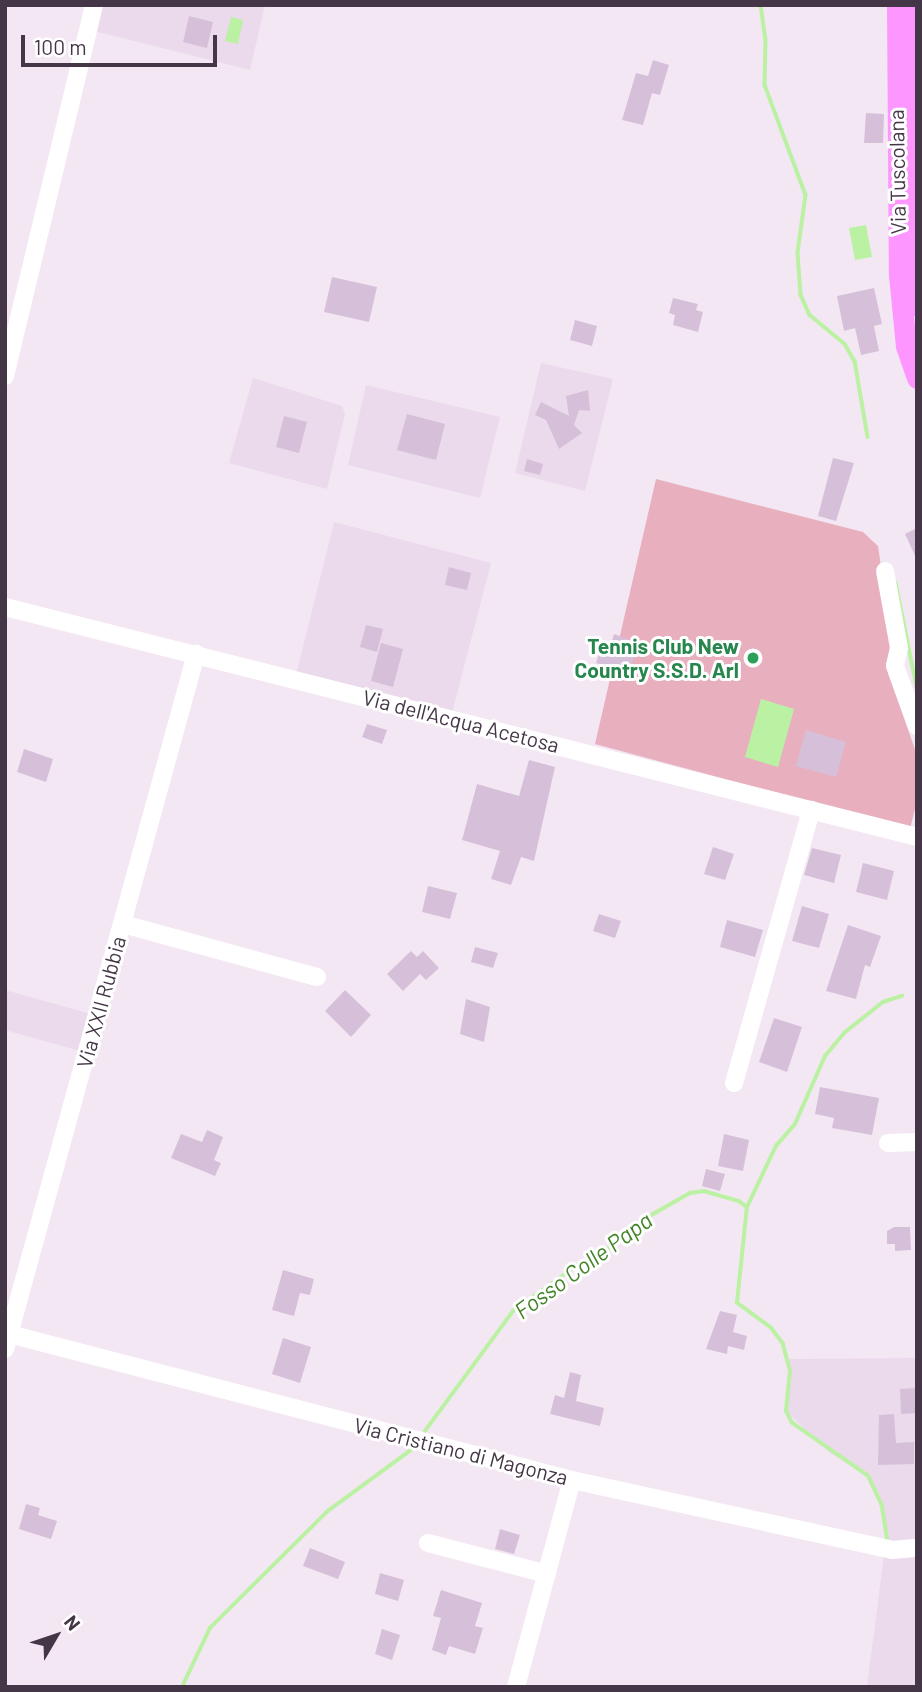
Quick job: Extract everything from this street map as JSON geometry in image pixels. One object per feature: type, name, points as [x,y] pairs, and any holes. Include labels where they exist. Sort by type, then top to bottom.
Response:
[{"type":"main road","name":"Via Tuscolana","points":[[897,5],[900,288],[906,346],[917,378]]},
{"type":"main road","name":"Via Tuscolana","points":[[914,5],[911,141],[917,306]]},
{"type":"street","points":[[5,376],[94,5]]},
{"type":"street","points":[[885,571],[899,648],[895,666],[917,726]]},
{"type":"street","name":"Via dell'Acqua Acetosa","points":[[5,607],[917,837]]},
{"type":"street","name":"Via XXII Rubbia","points":[[7,1342],[196,654]]},
{"type":"street","points":[[734,1083],[811,810]]},
{"type":"street","points":[[123,924],[317,977]]},
{"type":"street","points":[[888,1143],[917,1142]]},
{"type":"street","name":"Via Cristiano di Magonza","points":[[7,1342],[572,1480],[892,1550],[917,1548]]},
{"type":"street","points":[[516,1687],[572,1480]]},
{"type":"street","points":[[428,1543],[547,1574]]},
{"type":"shaded area","points":[[100,5],[265,5],[250,70],[94,31]]},
{"type":"shaded area","points":[[231,17],[243,20],[238,44],[225,41]]},
{"type":"shaded area","points":[[866,225],[872,257],[855,260],[849,228]]},
{"type":"shaded area","points":[[541,363],[613,379],[585,491],[515,473]]},
{"type":"shaded area","points":[[253,378],[342,406],[345,414],[327,489],[229,463]]},
{"type":"shaded area","points":[[366,385],[500,417],[480,498],[348,465]]},
{"type":"shaded area","name":"Tennis Club New Country S.S.D. Arl","points":[[656,479],[863,532],[878,546],[892,643],[888,673],[917,755],[917,801],[910,829],[595,744]]},
{"type":"shaded area","points":[[334,522],[491,563],[452,713],[296,675]]},
{"type":"shaded area","points":[[761,699],[794,709],[778,767],[745,757]]},
{"type":"shaded area","points":[[5,990],[91,1014],[80,1051],[5,1030]]},
{"type":"shaded area","points":[[917,1358],[917,1687],[867,1687],[886,1539],[882,1506],[868,1476],[830,1453],[786,1411],[789,1359]]},
{"type":"building","points":[[189,16],[213,22],[207,48],[183,42]]},
{"type":"building","points":[[653,60],[669,65],[660,95],[652,93],[643,125],[622,120],[636,73],[648,76]]},
{"type":"building","points":[[866,113],[884,114],[883,143],[864,143]]},
{"type":"building","points":[[332,277],[377,287],[369,322],[324,312]]},
{"type":"building","points":[[874,288],[882,324],[874,326],[879,351],[861,355],[855,328],[844,331],[837,296]]},
{"type":"building","points":[[673,298],[698,304],[696,310],[703,312],[698,332],[673,325],[675,315],[669,313]]},
{"type":"building","points":[[575,320],[597,326],[592,346],[570,340]]},
{"type":"building","points":[[588,390],[590,411],[579,410],[574,425],[582,433],[559,449],[546,420],[535,415],[541,402],[569,416],[566,396]]},
{"type":"building","points":[[407,414],[445,424],[436,460],[397,450]]},
{"type":"building","points":[[284,416],[307,422],[299,453],[276,447]]},
{"type":"building","points":[[833,458],[854,463],[836,521],[818,516]]},
{"type":"building","points":[[527,459],[543,464],[540,475],[524,471]]},
{"type":"building","points":[[917,528],[917,560],[905,534]]},
{"type":"building","points":[[449,567],[471,573],[467,590],[445,585]]},
{"type":"building","points":[[366,625],[383,629],[377,652],[360,647]]},
{"type":"building","points":[[614,634],[639,643],[628,674],[596,663],[601,647],[609,650]]},
{"type":"building","points":[[381,643],[403,649],[393,687],[371,681]]},
{"type":"building","points":[[367,724],[387,730],[382,744],[362,737]]},
{"type":"building","points":[[806,730],[846,742],[836,777],[796,766]]},
{"type":"building","points":[[24,749],[53,759],[46,782],[17,772]]},
{"type":"building","points":[[529,760],[555,767],[534,861],[521,857],[511,885],[491,879],[500,851],[462,840],[477,784],[519,796]]},
{"type":"building","points":[[713,847],[734,854],[725,880],[704,874]]},
{"type":"building","points":[[812,848],[841,855],[834,883],[804,875]]},
{"type":"building","points":[[863,863],[894,871],[887,900],[856,892]]},
{"type":"building","points":[[428,886],[457,893],[450,919],[422,912]]},
{"type":"building","points":[[802,906],[829,914],[819,948],[792,941]]},
{"type":"building","points":[[599,914],[621,921],[615,938],[593,931]]},
{"type":"building","points":[[727,920],[763,930],[755,957],[720,947]]},
{"type":"building","points":[[848,925],[881,936],[870,967],[865,965],[856,999],[826,991]]},
{"type":"building","points":[[475,947],[498,953],[493,968],[471,962]]},
{"type":"building","points":[[411,951],[417,957],[423,951],[439,968],[426,980],[420,974],[403,991],[387,974]]},
{"type":"building","points":[[345,990],[371,1015],[351,1037],[325,1011]]},
{"type":"building","points":[[466,999],[490,1007],[484,1042],[460,1034]]},
{"type":"building","points":[[774,1018],[802,1027],[787,1072],[759,1062]]},
{"type":"building","points":[[820,1087],[879,1098],[872,1135],[832,1128],[834,1118],[815,1114]]},
{"type":"building","points":[[207,1130],[223,1137],[214,1160],[221,1163],[215,1176],[171,1158],[181,1134],[202,1142]]},
{"type":"building","points":[[724,1134],[749,1140],[743,1171],[718,1166]]},
{"type":"building","points":[[706,1169],[725,1174],[720,1191],[702,1186]]},
{"type":"building","points":[[894,1227],[910,1227],[911,1250],[895,1251],[895,1244],[887,1244],[887,1231]]},
{"type":"building","points":[[283,1270],[314,1279],[310,1295],[300,1293],[294,1316],[272,1310]]},
{"type":"building","points":[[720,1311],[737,1315],[733,1332],[747,1336],[744,1350],[728,1346],[727,1354],[706,1349]]},
{"type":"building","points":[[283,1338],[311,1347],[300,1383],[272,1374]]},
{"type":"building","points":[[570,1372],[581,1375],[576,1401],[604,1408],[600,1426],[550,1414],[555,1395],[564,1398]]},
{"type":"building","points":[[917,1388],[917,1413],[901,1414],[900,1389]]},
{"type":"building","points":[[894,1414],[896,1443],[914,1442],[914,1464],[878,1465],[879,1415]]},
{"type":"building","points":[[26,1504],[40,1508],[38,1515],[57,1521],[51,1539],[19,1529]]},
{"type":"building","points":[[500,1529],[520,1535],[514,1554],[495,1549]]},
{"type":"building","points":[[310,1548],[345,1562],[338,1579],[303,1566]]},
{"type":"building","points":[[380,1573],[404,1580],[398,1601],[375,1594]]},
{"type":"building","points":[[441,1590],[482,1603],[475,1626],[483,1628],[475,1654],[449,1646],[446,1655],[432,1650],[441,1618],[433,1616]]},
{"type":"building","points":[[382,1629],[400,1635],[392,1660],[375,1654]]},
{"type":"waterway","points":[[761,5],[766,39],[765,85],[806,195],[798,253],[801,295],[810,315],[845,344],[855,361],[868,437]]},
{"type":"waterway","points":[[896,583],[917,687]]},
{"type":"waterway","points":[[887,1539],[882,1506],[868,1476],[792,1423],[786,1411],[790,1371],[783,1344],[771,1328],[737,1303],[747,1207],[776,1146],[795,1124],[825,1056],[844,1033],[883,1002],[902,996]]},
{"type":"waterway","name":"Fosso Colle Papa","points":[[425,1431],[513,1311],[578,1265],[602,1255],[627,1229],[690,1193],[704,1191],[739,1201],[747,1207]]},
{"type":"waterway","name":"Fosso Colle Papa","points":[[182,1687],[210,1628],[328,1511],[411,1450]]},
{"type":"place","name":"Tennis Club New Country S.S.D. Arl","points":[[753,658]]}]
